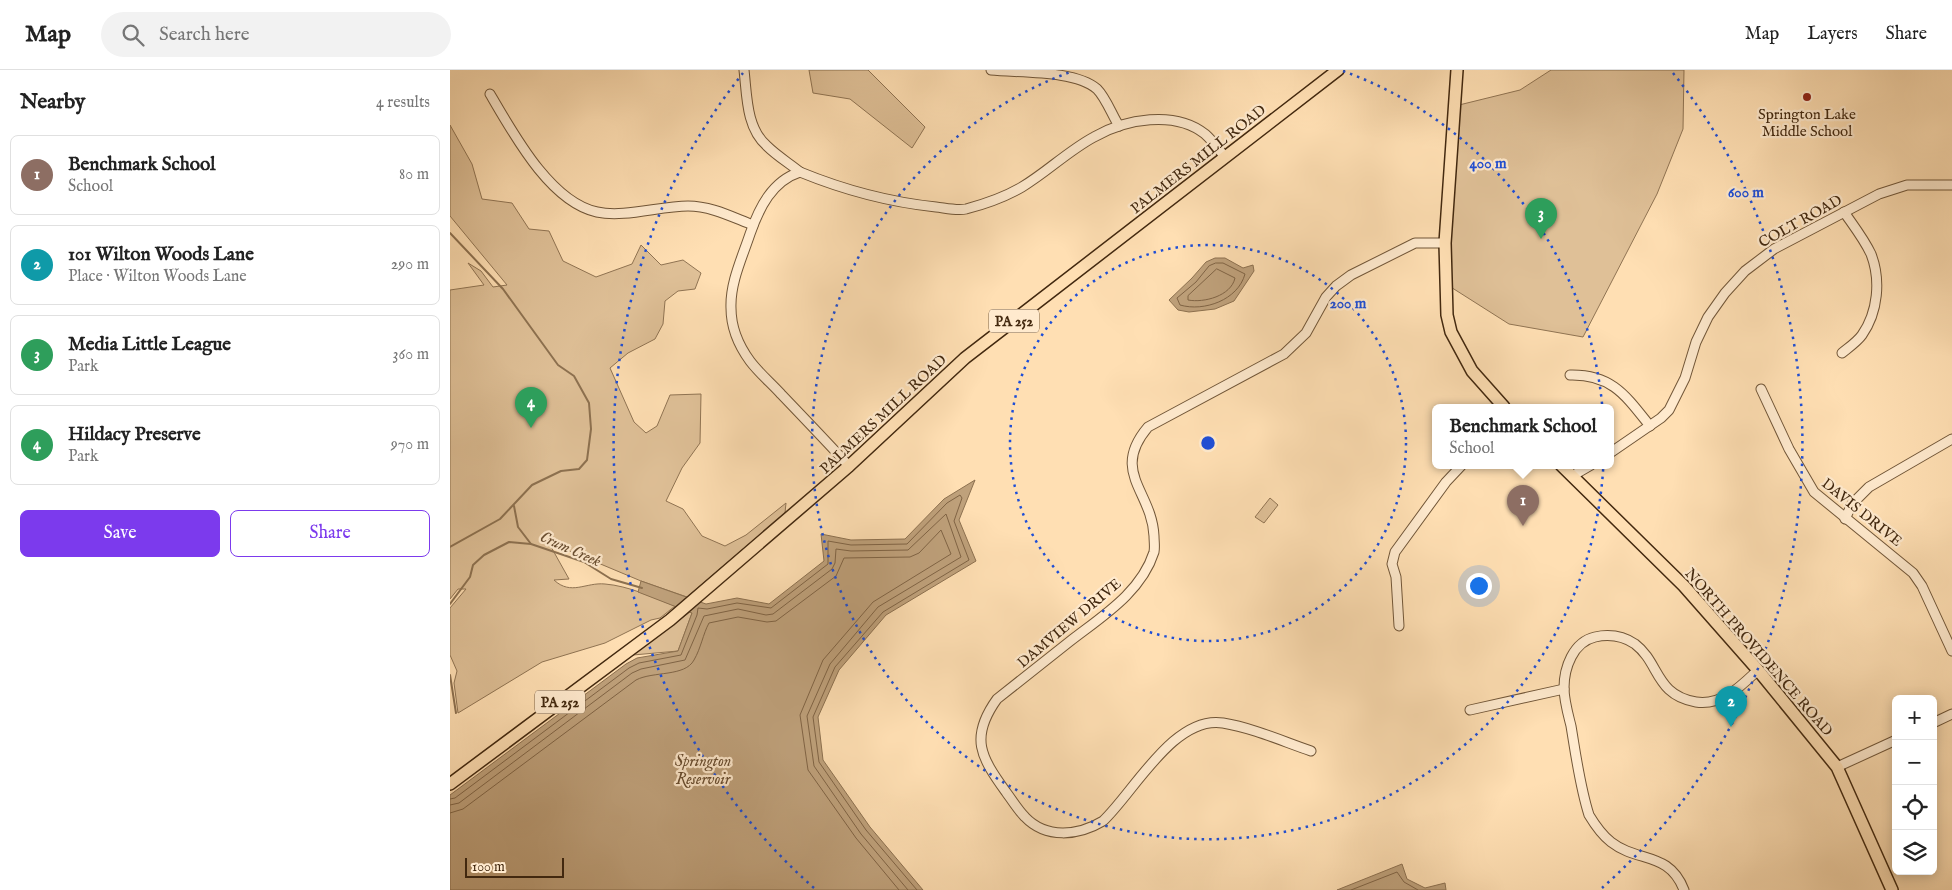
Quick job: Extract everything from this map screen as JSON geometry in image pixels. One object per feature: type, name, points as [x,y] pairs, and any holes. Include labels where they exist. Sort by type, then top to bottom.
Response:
[{"type":"main road","name":"PALMERS MILL ROAD","points":[[450,784],[670,620],[849,466],[966,358],[1338,70]]},
{"type":"main road","points":[[1457,70],[1444,243],[1447,315],[1451,332],[1472,371],[1501,404]]},
{"type":"main road","name":"NORTH PROVIDENCE ROAD","points":[[1565,469],[1684,586],[1758,670],[1838,767],[1892,890]]},
{"type":"street","points":[[744,70],[750,115],[756,131],[765,145],[800,172],[846,189],[891,202],[963,209],[993,201],[1022,187],[1094,137],[1118,126],[1150,120],[1178,122],[1193,126],[1206,134],[1225,158]]},
{"type":"street","points":[[991,70],[1037,74],[1055,72],[1078,78],[1097,89],[1118,126]]},
{"type":"street","points":[[490,94],[537,166],[562,193],[580,207],[612,213],[690,206],[712,209],[753,225]]},
{"type":"street","points":[[800,172],[788,176],[773,189],[764,201],[753,225],[733,287],[730,307],[737,338],[750,362],[849,466]]},
{"type":"street","name":"COLT ROAD","points":[[1614,450],[1650,426],[1669,410],[1685,378],[1696,342],[1708,317],[1725,293],[1745,271],[1774,249],[1879,194],[1908,185],[1952,185]]},
{"type":"street","points":[[1842,353],[1861,336],[1869,322],[1875,306],[1877,286],[1875,267],[1870,253],[1844,212]]},
{"type":"street","name":"DAMVIEW DRIVE","points":[[1311,751],[1221,723],[1202,724],[1183,733],[1163,751],[1113,812],[1094,826],[1069,834],[1042,829],[1025,817],[989,769],[983,756],[982,729],[985,717],[997,699],[1121,601],[1143,575],[1154,550],[1153,520],[1132,472],[1132,456],[1137,440],[1148,427],[1284,354],[1306,333],[1331,291],[1351,275],[1415,243],[1444,243]]},
{"type":"street","points":[[1570,376],[1584,375],[1604,380],[1619,389],[1650,426]]},
{"type":"street","name":"DAVIS DRIVE","points":[[1761,389],[1805,479],[1814,492],[1913,573],[1925,592],[1952,651]]},
{"type":"street","points":[[1846,519],[1852,504],[1869,487],[1952,439]]},
{"type":"street","points":[[1399,626],[1396,577],[1392,564],[1395,552],[1446,482],[1458,469]]},
{"type":"street","points":[[1572,476],[1584,469]]},
{"type":"street","points":[[1684,890],[1672,869],[1660,861],[1612,843],[1598,829],[1589,815],[1564,689],[1568,664],[1577,648],[1592,638],[1608,635],[1621,638],[1635,644],[1667,688],[1680,698],[1698,702],[1715,701],[1734,693],[1758,670]]},
{"type":"street","points":[[1470,710],[1564,689]]},
{"type":"street","points":[[1937,721],[1952,714]]},
{"type":"street","points":[[1838,767],[1892,742]]},
{"type":"shaded area","points":[[809,70],[868,70],[925,127],[912,148],[850,99],[813,93]]},
{"type":"shaded area","points":[[1551,70],[1684,70],[1683,129],[1657,194],[1583,337],[1509,324],[1446,284],[1459,105],[1520,90]]},
{"type":"shaded area","points":[[450,125],[472,164],[482,199],[512,203],[529,229],[549,231],[563,261],[596,277],[632,264],[641,245],[661,265],[683,260],[701,273],[695,289],[678,291],[665,301],[663,324],[655,339],[628,353],[610,368],[634,422],[646,433],[657,426],[670,395],[701,394],[700,443],[682,468],[666,501],[683,509],[702,536],[725,546],[746,535],[786,503],[785,513],[687,597],[641,581],[560,547],[550,545],[569,579],[554,580],[560,585],[573,588],[598,584],[614,585],[640,592],[675,606],[660,618],[651,620],[605,643],[542,662],[458,713],[454,683],[457,671],[450,655],[450,608],[466,589],[458,589],[450,599],[450,290],[484,285],[468,263],[481,271],[493,287],[507,285],[450,216]]},
{"type":"shaded area","points":[[1270,498],[1278,505],[1264,523],[1255,517]]},
{"type":"shaded area","points":[[690,612],[692,613],[678,651],[633,655]]},
{"type":"water","points":[[1215,258],[1225,258],[1243,268],[1253,265],[1254,271],[1234,301],[1215,309],[1189,312],[1178,310],[1169,300],[1206,262]]},
{"type":"water","name":"Springton Reservoir","points":[[975,480],[959,520],[976,561],[886,615],[839,670],[818,717],[823,760],[870,827],[923,890],[450,890],[450,795],[626,664],[637,658],[678,651],[692,613],[638,592],[641,581],[706,604],[737,598],[769,604],[824,561],[821,534],[851,540],[905,539],[944,499]]},
{"type":"water","points":[[1402,864],[1407,879],[1425,888],[1445,883],[1446,890],[1337,890]]},
{"type":"waterway","name":"Crum Creek","points":[[450,233],[503,289],[558,365],[574,376],[589,403],[591,429],[587,460],[579,469],[561,471],[532,485],[500,519],[450,547]]},
{"type":"waterway","name":"Crum Creek","points":[[514,506],[518,527],[531,544],[584,562],[611,579],[642,588]]},
{"type":"waterway","points":[[450,604],[470,577],[473,565],[484,555],[509,542],[531,544]]},
{"type":"waterway","points":[[450,675],[456,713]]},
{"type":"place","name":"Springton Lake Middle School","points":[[1807,97]]},
{"type":"place","name":"Media Little League","points":[[1541,239]]},
{"type":"place","name":"Hildacy Preserve","points":[[531,428]]},
{"type":"place","name":"Benchmark School","points":[[1523,526]]},
{"type":"place","name":"101 Wilton Woods Lane","points":[[1731,727]]}]
